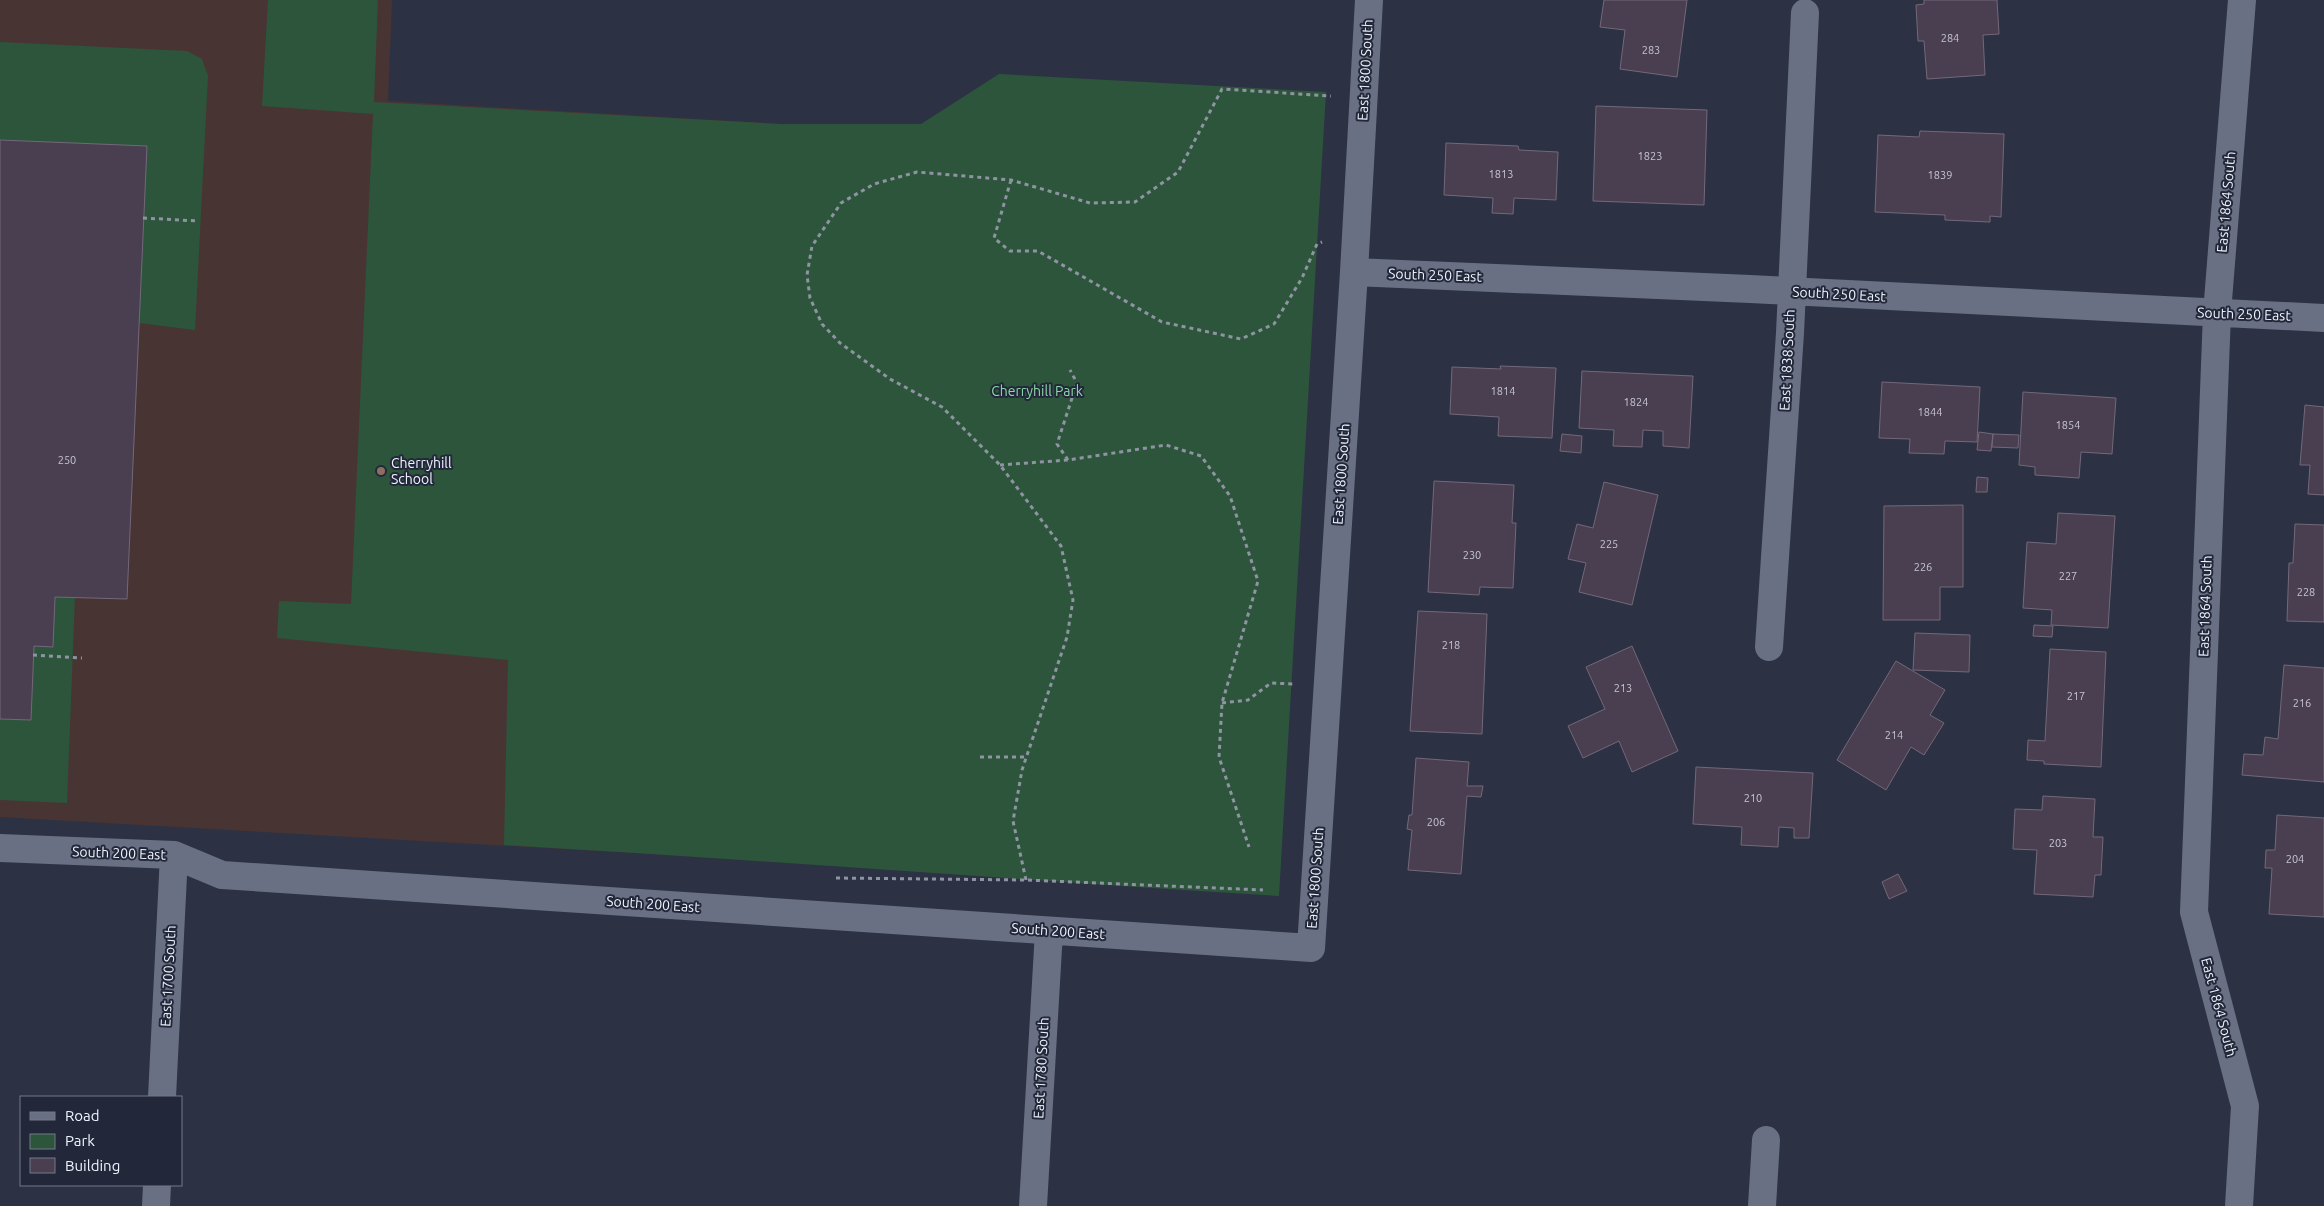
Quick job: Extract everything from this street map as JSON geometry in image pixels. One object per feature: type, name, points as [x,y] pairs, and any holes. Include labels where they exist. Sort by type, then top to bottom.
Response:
[{"type":"street","name":"East 1800 South","points":[[1311,948],[1354,272],[1368,0]]},
{"type":"street","name":"East 1864 South","points":[[2239,1206],[2245,1106],[2194,912],[2217,313],[2242,0]]},
{"type":"street","name":"East 1838 South","points":[[1769,647],[1791,292],[1805,13]]},
{"type":"street","name":"South 250 East","points":[[1354,272],[2324,318]]},
{"type":"street","name":"South 200 East","points":[[0,848],[174,855],[222,875],[1311,948]]},
{"type":"street","name":"East 1700 South","points":[[162,1096],[174,855]]},
{"type":"street","name":"East 1780 South","points":[[1033,1206],[1049,930]]},
{"type":"street","points":[[1762,1206],[1766,1140]]},
{"type":"street","points":[[156,1206],[157,1186]]},
{"type":"path","points":[[1026,880],[1013,821],[1027,757],[1067,638],[1073,600],[1061,546],[1000,465],[942,407],[890,379],[840,343],[822,324],[810,298],[807,275],[812,246],[841,203],[874,184],[917,172],[1011,180],[1090,203],[1134,202],[1178,172],[1222,89],[1333,96]]},
{"type":"path","points":[[1011,180],[994,238],[1010,250],[1038,251],[1162,322],[1241,339],[1274,324],[1302,278],[1317,244],[1324,240]]},
{"type":"path","points":[[143,218],[198,221]]},
{"type":"path","points":[[1068,460],[1058,444],[1077,383],[1070,370]]},
{"type":"path","points":[[1000,465],[1068,460],[1166,445],[1201,456],[1230,496],[1258,581],[1222,703],[1219,757],[1249,847]]},
{"type":"path","points":[[33,655],[82,658]]},
{"type":"path","points":[[1222,703],[1248,700],[1271,683],[1296,684]]},
{"type":"path","points":[[980,757],[1027,757]]},
{"type":"path","points":[[836,878],[1026,880],[1263,890]]},
{"type":"shaded area","name":"Cherryhill School","points":[[0,0],[392,0],[388,101],[781,124],[741,859],[0,817]]},
{"type":"green space","name":"Cherryhill Park","points":[[268,0],[378,0],[374,102],[781,124],[921,124],[999,74],[1326,92],[1279,896],[504,845],[508,660],[277,638],[279,601],[351,604],[373,114],[262,106]]},
{"type":"green space","points":[[0,42],[187,51],[202,59],[208,76],[195,330],[139,323],[146,146],[0,140]]},
{"type":"green space","points":[[55,597],[75,597],[67,803],[0,800],[0,719],[31,720],[34,646]]},
{"type":"building","points":[[1604,0],[1687,0],[1677,77],[1620,69],[1625,30],[1600,27]]},
{"type":"building","points":[[1924,0],[1997,0],[1999,34],[1983,35],[1985,75],[1927,79],[1924,41],[1918,41],[1916,5],[1924,4]]},
{"type":"building","points":[[1596,106],[1707,110],[1704,205],[1593,201]]},
{"type":"building","points":[[1920,131],[2004,134],[2001,217],[1990,216],[1990,222],[1945,220],[1945,215],[1875,212],[1878,135],[1919,137]]},
{"type":"building","points":[[0,140],[147,146],[127,599],[55,597],[53,647],[34,646],[31,720],[0,719]]},
{"type":"building","points":[[1446,143],[1518,146],[1519,150],[1558,152],[1556,200],[1514,198],[1513,214],[1492,213],[1493,198],[1444,195]]},
{"type":"building","points":[[1500,366],[1556,368],[1552,438],[1498,436],[1499,417],[1450,414],[1452,367],[1501,369]]},
{"type":"building","points":[[1582,371],[1693,376],[1689,448],[1663,446],[1663,431],[1643,430],[1642,447],[1613,446],[1614,430],[1579,428]]},
{"type":"building","points":[[1882,382],[1980,387],[1977,442],[1945,441],[1944,454],[1909,453],[1910,439],[1879,438]]},
{"type":"building","points":[[2023,392],[2116,398],[2112,454],[2081,452],[2079,478],[2035,475],[2035,467],[2019,465]]},
{"type":"building","points":[[2305,405],[2324,407],[2324,495],[2308,494],[2310,465],[2300,465]]},
{"type":"building","points":[[1979,432],[1993,434],[1991,451],[1977,450]]},
{"type":"building","points":[[1562,434],[1582,436],[1581,453],[1560,451]]},
{"type":"building","points":[[1993,434],[2019,435],[2018,448],[1992,447]]},
{"type":"building","points":[[1977,477],[1988,478],[1987,492],[1976,492]]},
{"type":"building","points":[[1434,481],[1514,485],[1512,523],[1516,523],[1513,588],[1480,587],[1479,595],[1428,592]]},
{"type":"building","points":[[1604,482],[1658,495],[1632,605],[1579,592],[1586,563],[1568,559],[1577,524],[1593,528]]},
{"type":"building","points":[[1963,505],[1963,587],[1940,587],[1940,620],[1883,620],[1884,506]]},
{"type":"building","points":[[2058,513],[2115,516],[2108,628],[2051,625],[2052,610],[2023,608],[2027,542],[2056,544]]},
{"type":"building","points":[[2295,524],[2324,525],[2324,622],[2287,621],[2289,563],[2293,563]]},
{"type":"building","points":[[1418,611],[1487,614],[1482,734],[1410,731]]},
{"type":"building","points":[[2034,625],[2053,626],[2052,637],[2033,636]]},
{"type":"building","points":[[1915,633],[1970,635],[1969,672],[1913,670]]},
{"type":"building","points":[[1632,646],[1678,751],[1632,772],[1619,741],[1583,758],[1568,726],[1605,709],[1586,667]]},
{"type":"building","points":[[2050,649],[2106,652],[2101,767],[2044,764],[2044,761],[2027,760],[2028,740],[2045,741]]},
{"type":"building","points":[[1896,661],[1945,690],[1930,715],[1944,723],[1924,755],[1911,747],[1886,790],[1837,760]]},
{"type":"building","points":[[2284,665],[2324,668],[2324,782],[2242,775],[2244,754],[2263,755],[2265,737],[2278,739]]},
{"type":"building","points":[[1416,758],[1469,762],[1467,786],[1483,786],[1481,797],[1467,796],[1461,874],[1408,870],[1412,830],[1407,829],[1409,815],[1412,815]]},
{"type":"building","points":[[1696,767],[1813,773],[1809,838],[1794,838],[1794,828],[1779,827],[1778,847],[1741,845],[1742,827],[1693,824]]},
{"type":"building","points":[[2043,796],[2095,799],[2093,837],[2103,837],[2101,875],[2095,875],[2093,897],[2034,894],[2037,850],[2013,849],[2015,809],[2042,810]]},
{"type":"building","points":[[2277,815],[2324,818],[2324,917],[2269,914],[2272,868],[2265,868],[2266,850],[2275,850]]},
{"type":"building","points":[[1898,874],[1907,891],[1889,899],[1882,882]]},
{"type":"place","name":"Cherryhill School","points":[[381,471]]}]
